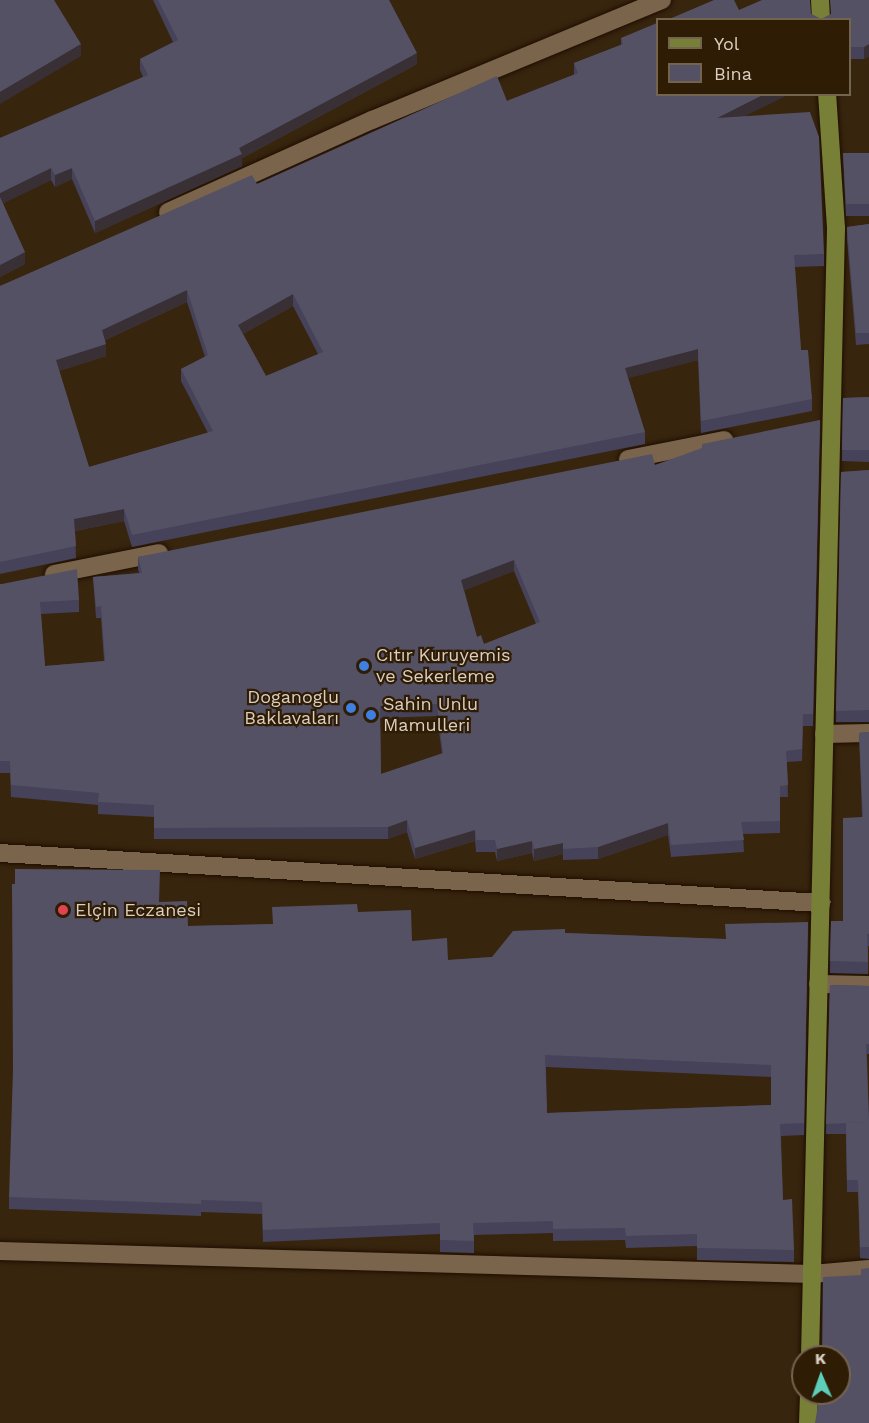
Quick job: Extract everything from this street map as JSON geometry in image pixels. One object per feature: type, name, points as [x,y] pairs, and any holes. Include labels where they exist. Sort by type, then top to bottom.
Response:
[{"type":"main road","points":[[820,0],[821,18]]},
{"type":"main road","points":[[810,1345],[837,228],[827,96]]},
{"type":"main road","points":[[808,1423],[809,1405]]},
{"type":"street","points":[[149,221],[372,120],[662,0]]},
{"type":"street","points":[[837,228],[858,227]]},
{"type":"street","points":[[808,423],[832,418]]},
{"type":"street","points":[[609,463],[738,437]]},
{"type":"street","points":[[831,473],[850,472]]},
{"type":"street","points":[[35,578],[176,550]]},
{"type":"street","points":[[824,734],[869,733]]},
{"type":"street","points":[[0,853],[820,903]]},
{"type":"street","points":[[819,984],[869,985]]},
{"type":"street","points":[[0,1251],[812,1274],[869,1269]]},
{"type":"building","points":[[0,0],[54,0],[81,44],[0,92]]},
{"type":"building","points":[[158,0],[389,0],[417,53],[239,148],[242,154],[95,221],[72,168],[55,175],[51,168],[0,193],[0,138],[148,75],[140,59],[178,40]]},
{"type":"building","points":[[714,0],[734,0],[739,10],[762,0],[810,0],[811,14],[819,18],[672,18]]},
{"type":"building","points":[[830,0],[869,0],[869,44],[864,47],[851,47],[851,18],[823,18],[831,14]]},
{"type":"building","points":[[656,23],[656,96],[761,96],[717,118],[810,112],[819,137],[824,254],[794,255],[801,350],[808,350],[812,399],[701,421],[698,349],[625,368],[645,432],[132,535],[124,509],[74,519],[76,546],[0,562],[0,286],[252,175],[257,184],[497,76],[507,101],[578,73],[574,63],[623,44],[621,38]],"holes":[[[187,290],[208,355],[181,369],[213,431],[89,467],[56,360],[106,344],[102,330]],[[293,294],[323,352],[266,376],[238,325]]]},
{"type":"building","points":[[843,153],[869,153],[869,204],[846,204]]},
{"type":"building","points":[[0,197],[25,252],[0,265]]},
{"type":"building","points":[[869,224],[869,333],[856,333],[847,227]]},
{"type":"building","points":[[869,397],[869,450],[842,450],[843,398]]},
{"type":"building","points":[[820,420],[813,714],[803,714],[802,749],[786,751],[788,785],[780,786],[780,821],[741,822],[744,840],[671,845],[668,823],[598,847],[563,849],[563,843],[534,849],[532,841],[497,849],[495,840],[476,840],[475,830],[415,848],[407,820],[388,827],[154,828],[154,805],[98,802],[99,793],[11,785],[10,761],[0,761],[0,584],[77,569],[79,600],[40,602],[45,666],[105,661],[101,606],[96,607],[93,577],[142,573],[138,557],[652,454],[655,465],[702,448],[702,444]],"holes":[[[514,560],[540,622],[484,644],[481,635],[477,637],[461,580]],[[437,704],[443,753],[381,774],[380,706]]]},
{"type":"building","points":[[869,470],[869,710],[836,711],[841,472]]},
{"type":"building","points":[[869,732],[868,962],[830,961],[831,921],[843,921],[843,818],[863,817],[859,733]]},
{"type":"building","points":[[15,869],[160,870],[159,902],[187,901],[188,926],[273,924],[272,907],[357,904],[358,912],[411,910],[412,941],[447,938],[448,960],[492,957],[513,931],[565,929],[565,933],[726,939],[725,924],[808,922],[804,1123],[780,1124],[783,1200],[792,1199],[794,1250],[697,1248],[697,1234],[626,1236],[625,1228],[553,1229],[553,1221],[473,1223],[474,1241],[440,1240],[440,1223],[263,1230],[262,1202],[201,1200],[201,1204],[9,1197],[13,1070],[12,884],[15,884]],"holes":[[[545,1055],[771,1065],[771,1105],[547,1113]]]},
{"type":"building","points":[[830,985],[869,986],[869,1044],[866,1044],[869,1122],[826,1124]]},
{"type":"building","points":[[869,1122],[869,1247],[860,1247],[858,1180],[847,1180],[846,1123]]},
{"type":"building","points":[[869,1268],[869,1423],[815,1423],[818,1405],[851,1405],[851,1345],[822,1345],[823,1277],[861,1275],[861,1269]]},
{"type":"place","name":"Cıtır Kuruyemis ve Sekerleme","points":[[364,666]]},
{"type":"place","name":"Doganoglu Baklavaları","points":[[351,708]]},
{"type":"place","name":"Sahin Unlu Mamulleri","points":[[371,715]]},
{"type":"place","name":"Elçin Eczanesi","points":[[63,910]]}]
